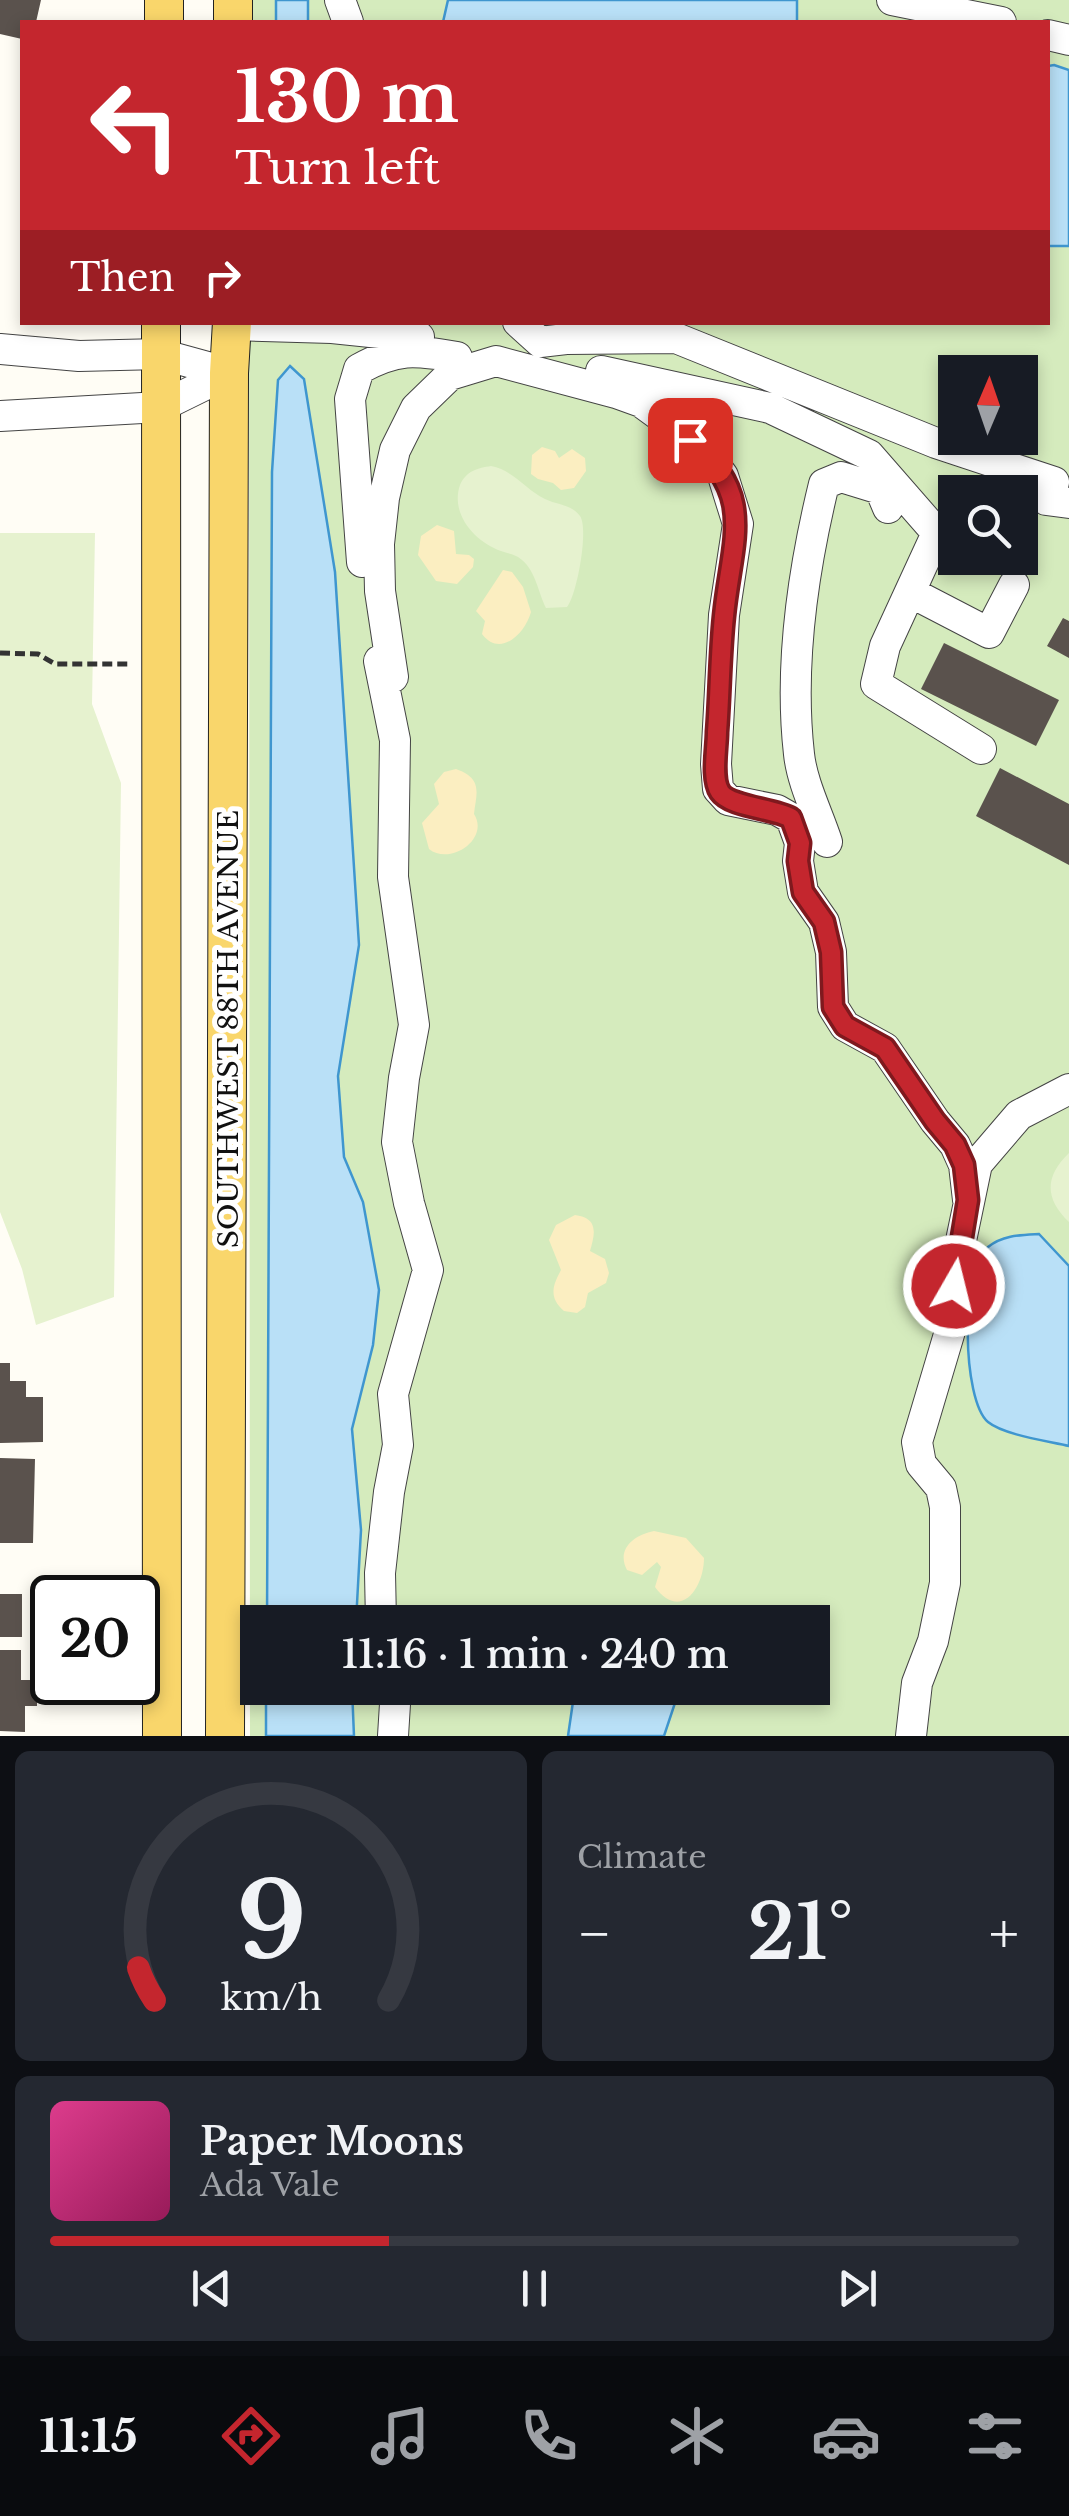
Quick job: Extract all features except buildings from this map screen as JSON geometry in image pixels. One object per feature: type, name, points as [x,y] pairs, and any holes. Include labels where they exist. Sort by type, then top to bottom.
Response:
[{"type":"main road","name":"SOUTHWEST 88TH AVENUE","points":[[225,1736],[232,325]]},
{"type":"main road","points":[[160,338],[162,1736]]},
{"type":"street","points":[[892,0],[994,20]]},
{"type":"street","points":[[257,325],[434,339],[731,399],[770,408],[868,456],[937,534],[885,646],[876,684],[981,749]]},
{"type":"street","points":[[521,325],[540,342],[676,338],[936,442],[1054,482],[1046,500],[1069,503]]},
{"type":"street","points":[[0,350],[79,356],[160,338],[229,373]]},
{"type":"street","points":[[380,1605],[380,1572],[398,1445],[392,1394],[428,1270],[397,1142],[414,1025],[394,878],[395,740],[364,606],[350,399],[359,369],[386,354],[423,352],[457,357]]},
{"type":"street","points":[[394,677],[380,592],[379,544],[384,498],[395,450],[416,408],[450,375],[496,361],[641,402],[707,454],[723,476],[738,524],[724,616],[718,789],[728,800],[777,810],[791,818],[800,843],[798,861],[803,892],[824,922],[831,952],[833,1007],[845,1026],[885,1048],[955,1145],[964,1165],[968,1200]]},
{"type":"street","points":[[0,416],[160,407],[229,373]]},
{"type":"street","points":[[672,426],[694,421],[731,399]]},
{"type":"street","points":[[868,456],[936,442]]},
{"type":"street","points":[[827,842],[799,758],[796,687],[816,516],[824,484],[841,477],[880,490],[888,508]]},
{"type":"street","points":[[910,592],[989,633],[1014,586]]},
{"type":"street","points":[[911,1736],[917,1683],[933,1641],[944,1582],[945,1508],[941,1488],[921,1464],[917,1442],[953,1321],[958,1255],[968,1200],[977,1164],[1000,1134],[1019,1115],[1069,1089]]},
{"type":"street","points":[[380,1705],[380,1736]]},
{"type":"street","points":[[393,1736],[395,1705]]},
{"type":"path","points":[[0,653],[38,654],[55,664],[128,664]]},
{"type":"green space","points":[[248,0],[1069,0],[1069,1736],[250,1736],[250,1705],[830,1705],[830,1605],[250,1605],[249,325],[1050,325],[1050,20],[249,20]]},
{"type":"green space","points":[[491,466],[580,516],[581,562],[567,607],[546,608],[527,565],[517,556],[491,547],[467,526],[459,506],[460,485],[473,471]]},
{"type":"green space","points":[[0,533],[95,533],[92,704],[121,783],[114,1297],[36,1325],[22,1269],[0,1212]]},
{"type":"green space","points":[[1069,1153],[1069,1222],[1055,1205],[1051,1188],[1055,1171]]},
{"type":"sand","points":[[542,447],[555,451],[559,458],[572,449],[585,458],[586,471],[574,488],[561,490],[531,474],[532,455]]},
{"type":"sand","points":[[437,525],[454,531],[456,554],[474,559],[473,567],[457,584],[436,581],[418,555],[421,536]]},
{"type":"sand","points":[[503,570],[512,572],[523,587],[531,612],[518,635],[496,644],[482,634],[485,621],[476,611]]},
{"type":"sand","points":[[456,769],[475,782],[477,832],[457,852],[438,853],[429,849],[422,823],[439,804],[434,784],[444,772]]},
{"type":"sand","points":[[575,1215],[592,1223],[590,1251],[605,1259],[609,1273],[606,1283],[588,1293],[585,1307],[577,1313],[564,1311],[554,1296],[561,1270],[549,1240],[556,1225]]},
{"type":"sand","points":[[654,1531],[686,1538],[704,1558],[700,1580],[682,1601],[665,1597],[655,1587],[661,1567],[657,1562],[642,1575],[627,1570],[625,1549],[640,1536]]},
{"type":"water","points":[[276,0],[308,0],[308,20],[276,20]]},
{"type":"water","points":[[448,0],[797,0],[797,20],[443,20]]},
{"type":"water","points":[[1050,66],[1069,70],[1069,246],[1050,246]]},
{"type":"water","points":[[290,366],[304,379],[335,572],[359,945],[338,1076],[344,1157],[363,1202],[379,1290],[373,1345],[352,1429],[361,1530],[357,1605],[267,1605],[272,472],[278,380]]},
{"type":"water","points":[[1039,1234],[1069,1266],[1069,1446],[1015,1434],[988,1422],[979,1409],[969,1363],[969,1306],[979,1260],[988,1247],[1000,1240]]},
{"type":"water","points":[[266,1705],[353,1705],[354,1736],[266,1736]]},
{"type":"water","points":[[573,1705],[674,1705],[664,1736],[568,1736]]},
{"type":"route","points":[[690,440],[707,454],[723,476],[738,524],[724,616],[718,789],[728,800],[777,810],[791,818],[800,843],[798,861],[803,892],[824,922],[831,952],[833,1007],[845,1026],[885,1048],[955,1145],[964,1165],[968,1200],[954,1286]]}]
